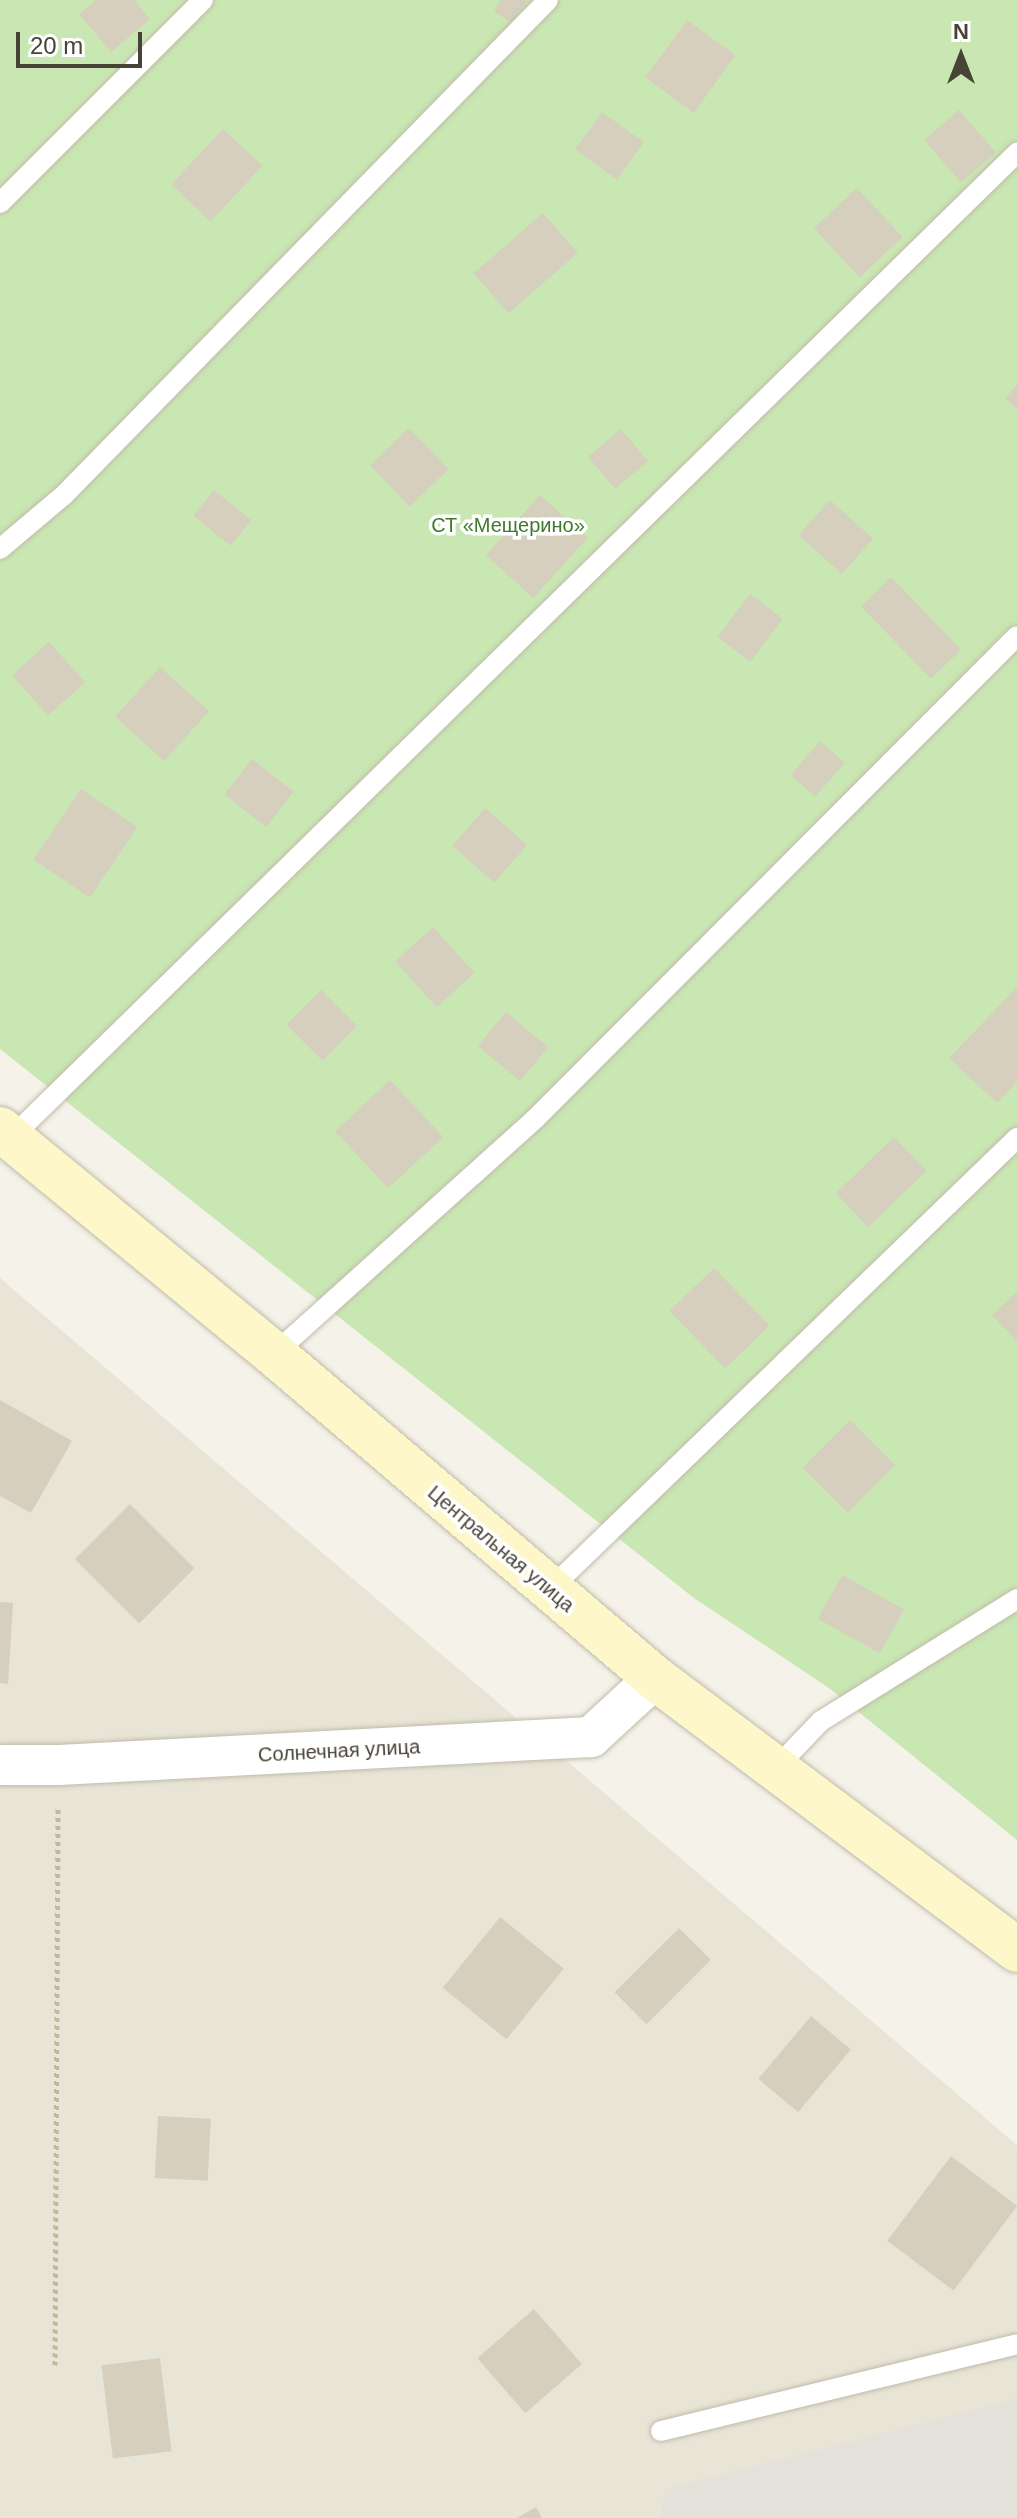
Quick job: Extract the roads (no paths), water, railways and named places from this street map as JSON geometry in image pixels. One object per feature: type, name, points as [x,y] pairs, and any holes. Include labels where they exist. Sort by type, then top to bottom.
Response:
[{"type":"street","name":"Центральная улица","points":[[6,1133],[274,1354],[655,1678],[1017,1950]]},
{"type":"street","name":"Солнечная улица","points":[[0,1765],[59,1765],[591,1737],[655,1678]]},
{"type":"lane","points":[[0,203],[203,0]]},
{"type":"lane","points":[[0,549],[64,495],[548,0]]},
{"type":"lane","points":[[6,1133],[136,1020],[1017,153]]},
{"type":"lane","points":[[274,1354],[535,1119],[1017,636]]},
{"type":"lane","points":[[549,1590],[1017,1138]]},
{"type":"lane","points":[[774,1770],[821,1721],[1017,1599]]},
{"type":"lane","points":[[661,2431],[1017,2344]]},
{"type":"park label","name":"СТ «Мещерино»","points":[[508,525]]}]
